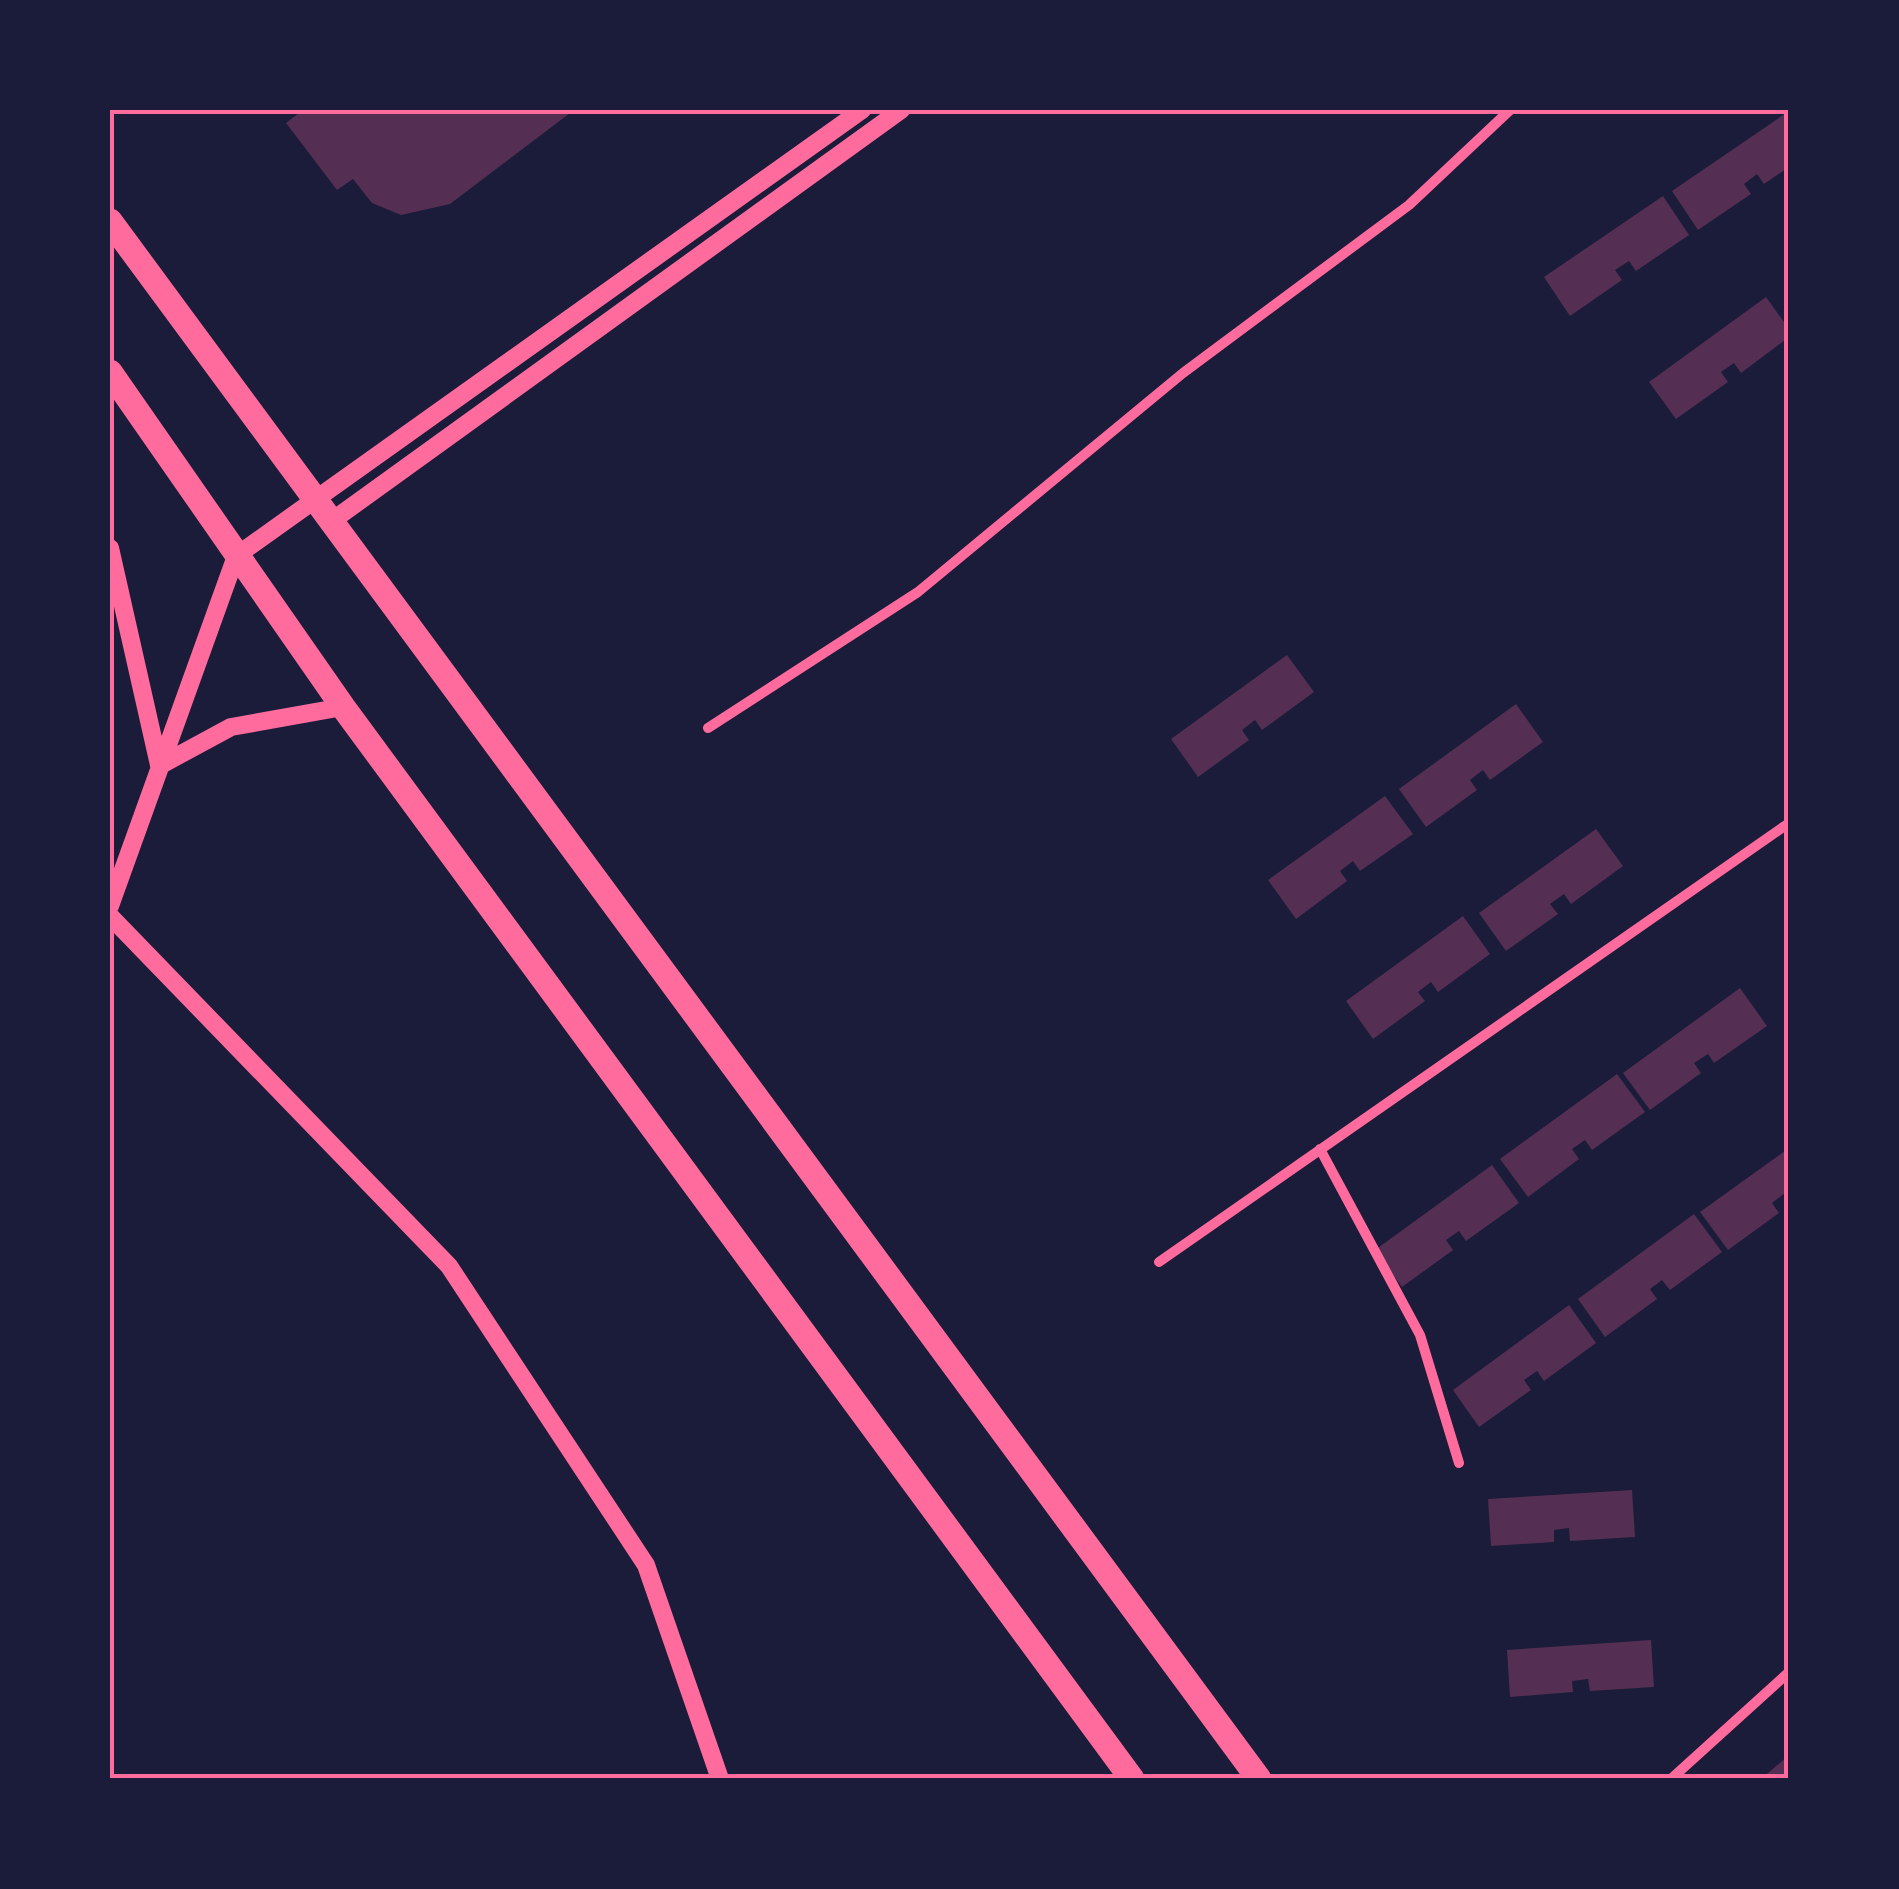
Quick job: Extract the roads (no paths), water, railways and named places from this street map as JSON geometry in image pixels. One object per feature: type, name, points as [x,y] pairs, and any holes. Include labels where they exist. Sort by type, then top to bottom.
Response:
[{"type":"main road","points":[[110,221],[1259,1779]]},
{"type":"main road","points":[[110,372],[343,706],[1132,1779]]},
{"type":"street","points":[[322,513],[862,110]]},
{"type":"street","points":[[110,906],[236,556],[322,513],[901,110]]},
{"type":"street","points":[[708,728],[918,592],[1183,373],[1409,206],[1510,110]]},
{"type":"street","points":[[110,548],[159,766]]},
{"type":"street","points":[[159,766],[232,727],[343,706]]},
{"type":"street","points":[[1159,1262],[1789,823]]},
{"type":"street","points":[[110,916],[449,1266],[646,1565],[720,1779]]},
{"type":"street","points":[[1320,1149],[1420,1335],[1458,1462]]},
{"type":"street","points":[[1671,1779],[1789,1672]]}]
